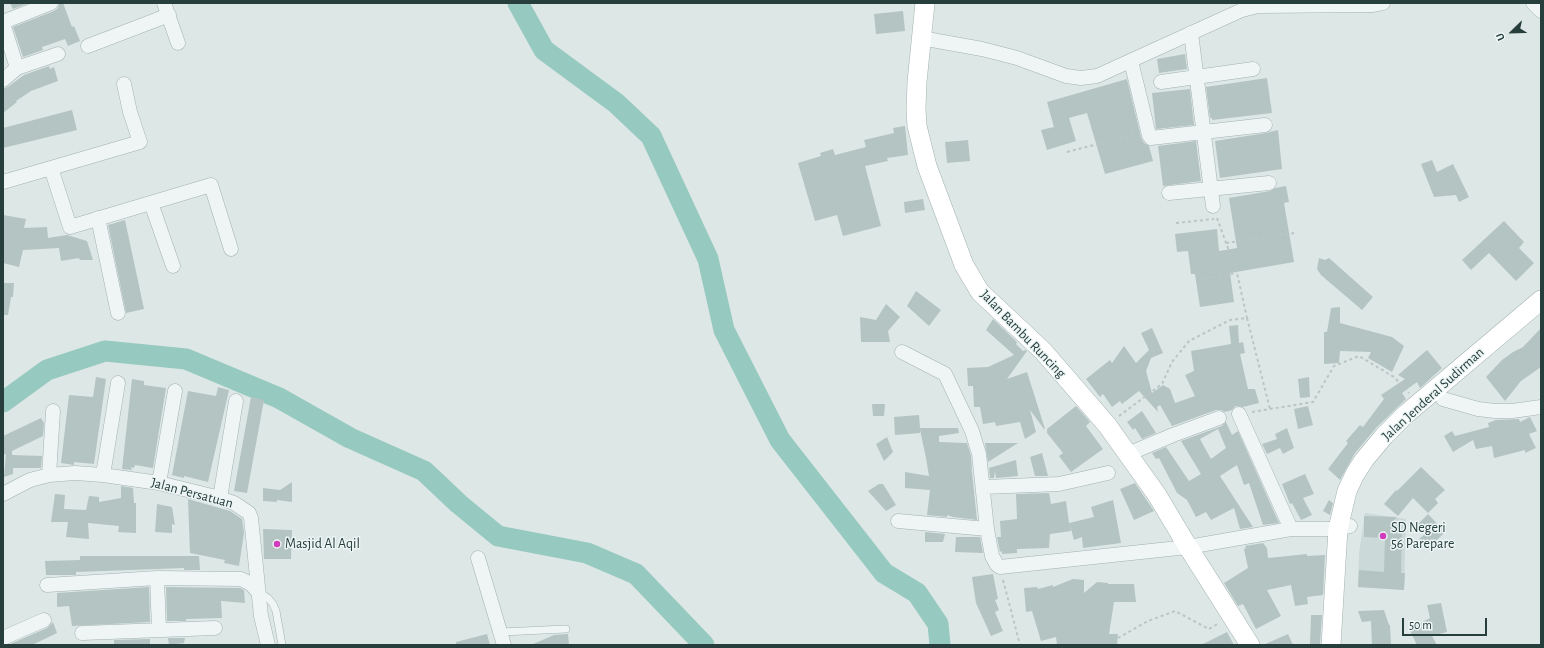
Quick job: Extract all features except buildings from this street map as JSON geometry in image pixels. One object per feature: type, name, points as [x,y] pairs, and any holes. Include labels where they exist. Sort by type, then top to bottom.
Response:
[{"type":"main road","name":"Jalan Bambu Runcing","points":[[925,3],[917,82],[917,126],[927,166],[964,265],[980,292],[1043,351],[1106,425],[1128,454],[1157,495],[1250,645]]},
{"type":"main road","name":"Jalan Jenderal Sudirman","points":[[1331,645],[1347,491],[1354,474],[1384,436],[1419,404],[1541,300]]},
{"type":"main road","name":"Jalan Jenderal Sudirman","points":[[1343,645],[1344,528],[1364,483],[1374,468],[1402,434],[1541,316]]},
{"type":"street","points":[[17,68],[3,22],[51,3]]},
{"type":"street","points":[[921,38],[982,49],[1017,58],[1066,76],[1081,78],[1098,76],[1242,10],[1258,6],[1372,5],[1383,3]]},
{"type":"street","points":[[1533,3],[1541,11]]},
{"type":"street","points":[[88,46],[166,9],[178,43]]},
{"type":"street","points":[[1190,33],[1215,213]]},
{"type":"street","points":[[3,80],[17,68],[58,54]]},
{"type":"street","points":[[1131,61],[1151,138],[1265,125]]},
{"type":"street","points":[[1161,82],[1253,70]]},
{"type":"street","points":[[3,182],[140,142],[130,112],[124,84]]},
{"type":"street","points":[[51,168],[70,226],[211,185],[231,249]]},
{"type":"street","points":[[1169,193],[1269,183]]},
{"type":"street","points":[[151,203],[173,266]]},
{"type":"street","points":[[98,218],[118,313]]},
{"type":"street","points":[[902,352],[945,374],[972,431],[979,454],[984,487],[987,529],[992,556],[997,565],[1000,567],[1188,547],[1291,529],[1344,528]]},
{"type":"street","points":[[103,475],[118,383]]},
{"type":"street","points":[[159,483],[175,392]]},
{"type":"street","points":[[1443,399],[1478,409],[1496,411],[1512,411],[1540,406]]},
{"type":"street","points":[[220,498],[236,401]]},
{"type":"street","points":[[49,475],[53,411]]},
{"type":"street","points":[[1239,414],[1291,529]]},
{"type":"street","points":[[1128,454],[1219,418]]},
{"type":"street","name":"Jalan Persatuan","points":[[3,494],[30,480],[49,475],[75,473],[103,475],[159,483],[220,498],[234,503],[249,513],[253,527],[260,616],[268,645]]},
{"type":"street","points":[[984,487],[1059,484],[1108,473]]},
{"type":"street","points":[[898,521],[987,529]]},
{"type":"street","points":[[478,558],[503,639]]},
{"type":"street","points":[[157,578],[159,630]]},
{"type":"street","points":[[47,585],[157,578],[241,579],[251,584],[257,591]]},
{"type":"street","points":[[3,638],[44,620]]},
{"type":"street","points":[[82,633],[215,628]]},
{"type":"lane","points":[[257,591],[268,598],[273,604],[276,611],[282,645]]},
{"type":"lane","points":[[503,639],[566,629]]},
{"type":"path","points":[[1066,152],[1148,131]]},
{"type":"path","points":[[1176,223],[1215,213],[1237,273],[1246,318],[1270,409]]},
{"type":"path","points":[[1226,243],[1294,232]]},
{"type":"path","points":[[1201,279],[1237,273]]},
{"type":"path","points":[[1106,425],[1162,384],[1172,362],[1189,341],[1230,320],[1246,318]]},
{"type":"path","points":[[1239,414],[1313,402],[1334,366],[1359,356],[1394,377],[1419,404]]},
{"type":"path","points":[[1000,567],[1020,645]]},
{"type":"path","points":[[1118,638],[1148,621],[1175,610],[1209,629],[1232,615]]},
{"type":"shaded area","name":"SD Negeri 56 Parepare","points":[[1365,513],[1406,519],[1404,590],[1358,587],[1359,554]]},
{"type":"waterway","points":[[518,3],[544,50],[616,103],[651,136],[708,259],[724,330],[780,440],[884,573],[917,593],[938,624],[940,645]]},
{"type":"waterway","points":[[3,402],[47,370],[105,351],[186,359],[279,398],[350,438],[424,471],[459,504],[498,536],[587,553],[636,574],[704,645]]},
{"type":"place","name":"SD Negeri 56 Parepare","points":[[1383,536]]},
{"type":"place","name":"Masjid Al Aqil","points":[[277,544]]}]
